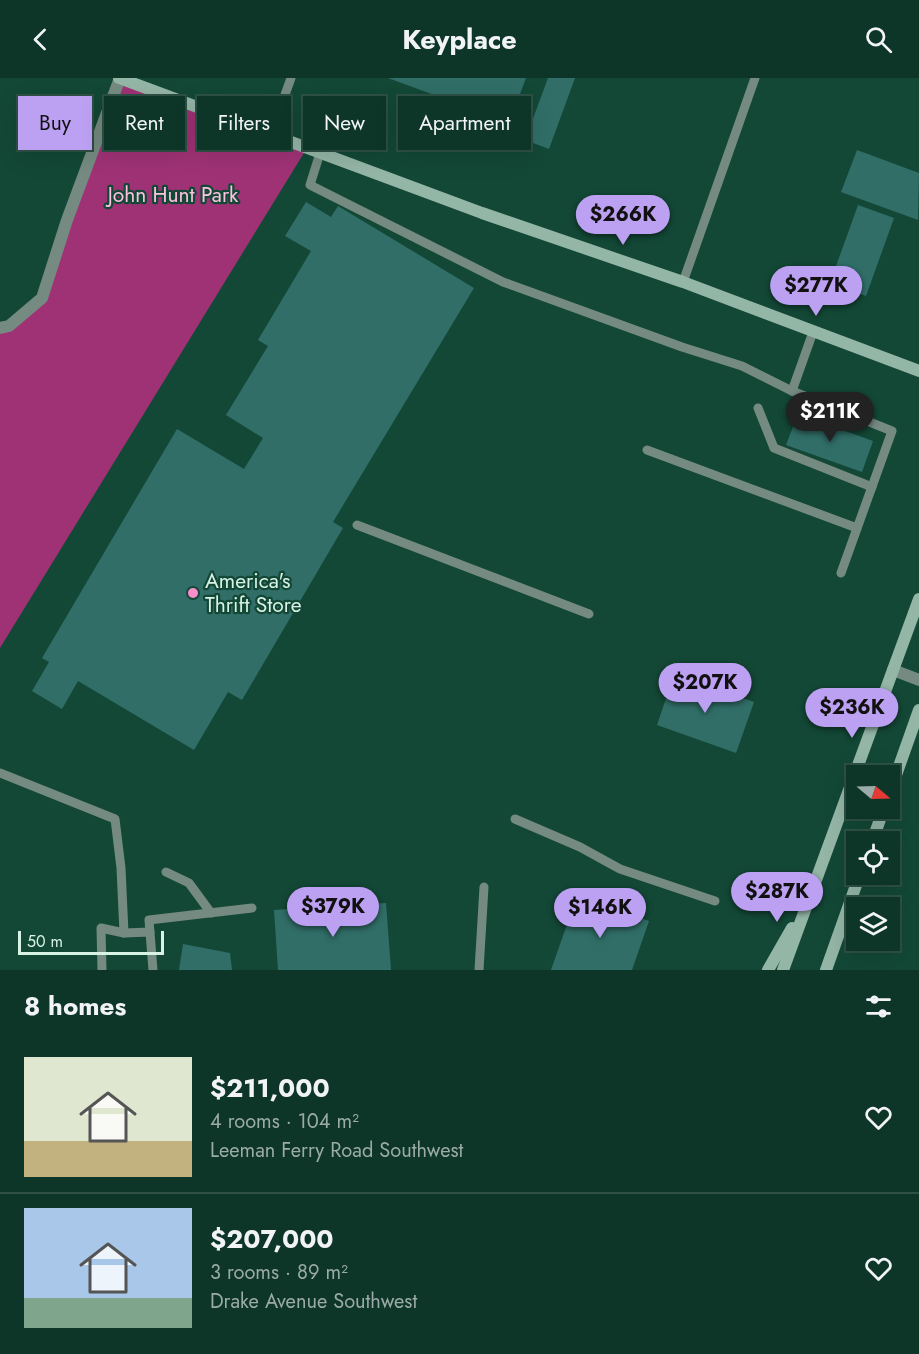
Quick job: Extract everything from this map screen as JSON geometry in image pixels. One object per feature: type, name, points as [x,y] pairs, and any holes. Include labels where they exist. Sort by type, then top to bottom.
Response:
[{"type":"street","points":[[0,328],[9,326],[42,298],[67,220],[119,78],[197,107]]},
{"type":"street","points":[[291,142],[523,228],[683,282],[919,371]]},
{"type":"street","points":[[783,970],[918,602]]},
{"type":"street","points":[[893,670],[919,680]]},
{"type":"street","points":[[900,765],[919,710]]},
{"type":"street","points":[[826,970],[856,885]]},
{"type":"street","points":[[768,970],[812,890]]},
{"type":"lane","points":[[285,96],[291,78]]},
{"type":"lane","points":[[683,282],[755,78]]},
{"type":"lane","points":[[320,153],[310,185],[503,282],[682,348],[742,366],[792,392],[892,431],[841,573]]},
{"type":"lane","points":[[792,392],[813,332]]},
{"type":"lane","points":[[758,408],[774,448],[872,487]]},
{"type":"lane","points":[[647,450],[857,528]]},
{"type":"lane","points":[[357,525],[589,614]]},
{"type":"lane","points":[[0,773],[115,819],[122,881],[124,933]]},
{"type":"lane","points":[[515,819],[579,847],[620,869],[715,901]]},
{"type":"lane","points":[[166,872],[189,883],[211,913]]},
{"type":"lane","points":[[479,970],[484,886]]},
{"type":"lane","points":[[153,970],[149,920],[252,908]]},
{"type":"lane","points":[[102,970],[101,928],[124,933],[150,932]]},
{"type":"green space","name":"John Hunt Park","points":[[120,78],[168,96],[114,96]]},
{"type":"green space","name":"John Hunt Park","points":[[185,102],[197,107],[197,150],[291,150],[291,142],[306,150],[0,648],[0,328],[42,298],[104,123],[104,150],[185,150]]},
{"type":"building","points":[[388,78],[526,78],[519,96],[437,96]]},
{"type":"building","points":[[548,78],[575,78],[549,149],[531,142],[531,124]]},
{"type":"building","points":[[857,150],[919,173],[918,220],[841,192]]},
{"type":"building","points":[[306,202],[331,217],[338,206],[474,288],[333,522],[343,528],[242,700],[228,692],[194,750],[78,681],[62,709],[32,691],[49,662],[42,658],[177,429],[244,469],[263,438],[226,415],[268,346],[258,340],[311,251],[285,236]]},
{"type":"building","points":[[858,205],[894,218],[866,296],[830,283]]},
{"type":"building","points":[[798,414],[873,441],[862,472],[786,445]]},
{"type":"building","points":[[674,675],[754,702],[736,753],[657,725]]},
{"type":"building","points":[[577,896],[649,921],[632,970],[551,970]]},
{"type":"building","points":[[386,903],[391,970],[278,970],[274,910]]},
{"type":"building","points":[[183,944],[230,953],[232,970],[179,970]]},
{"type":"place","name":"America's Thrift Store","points":[[193,593]]}]
